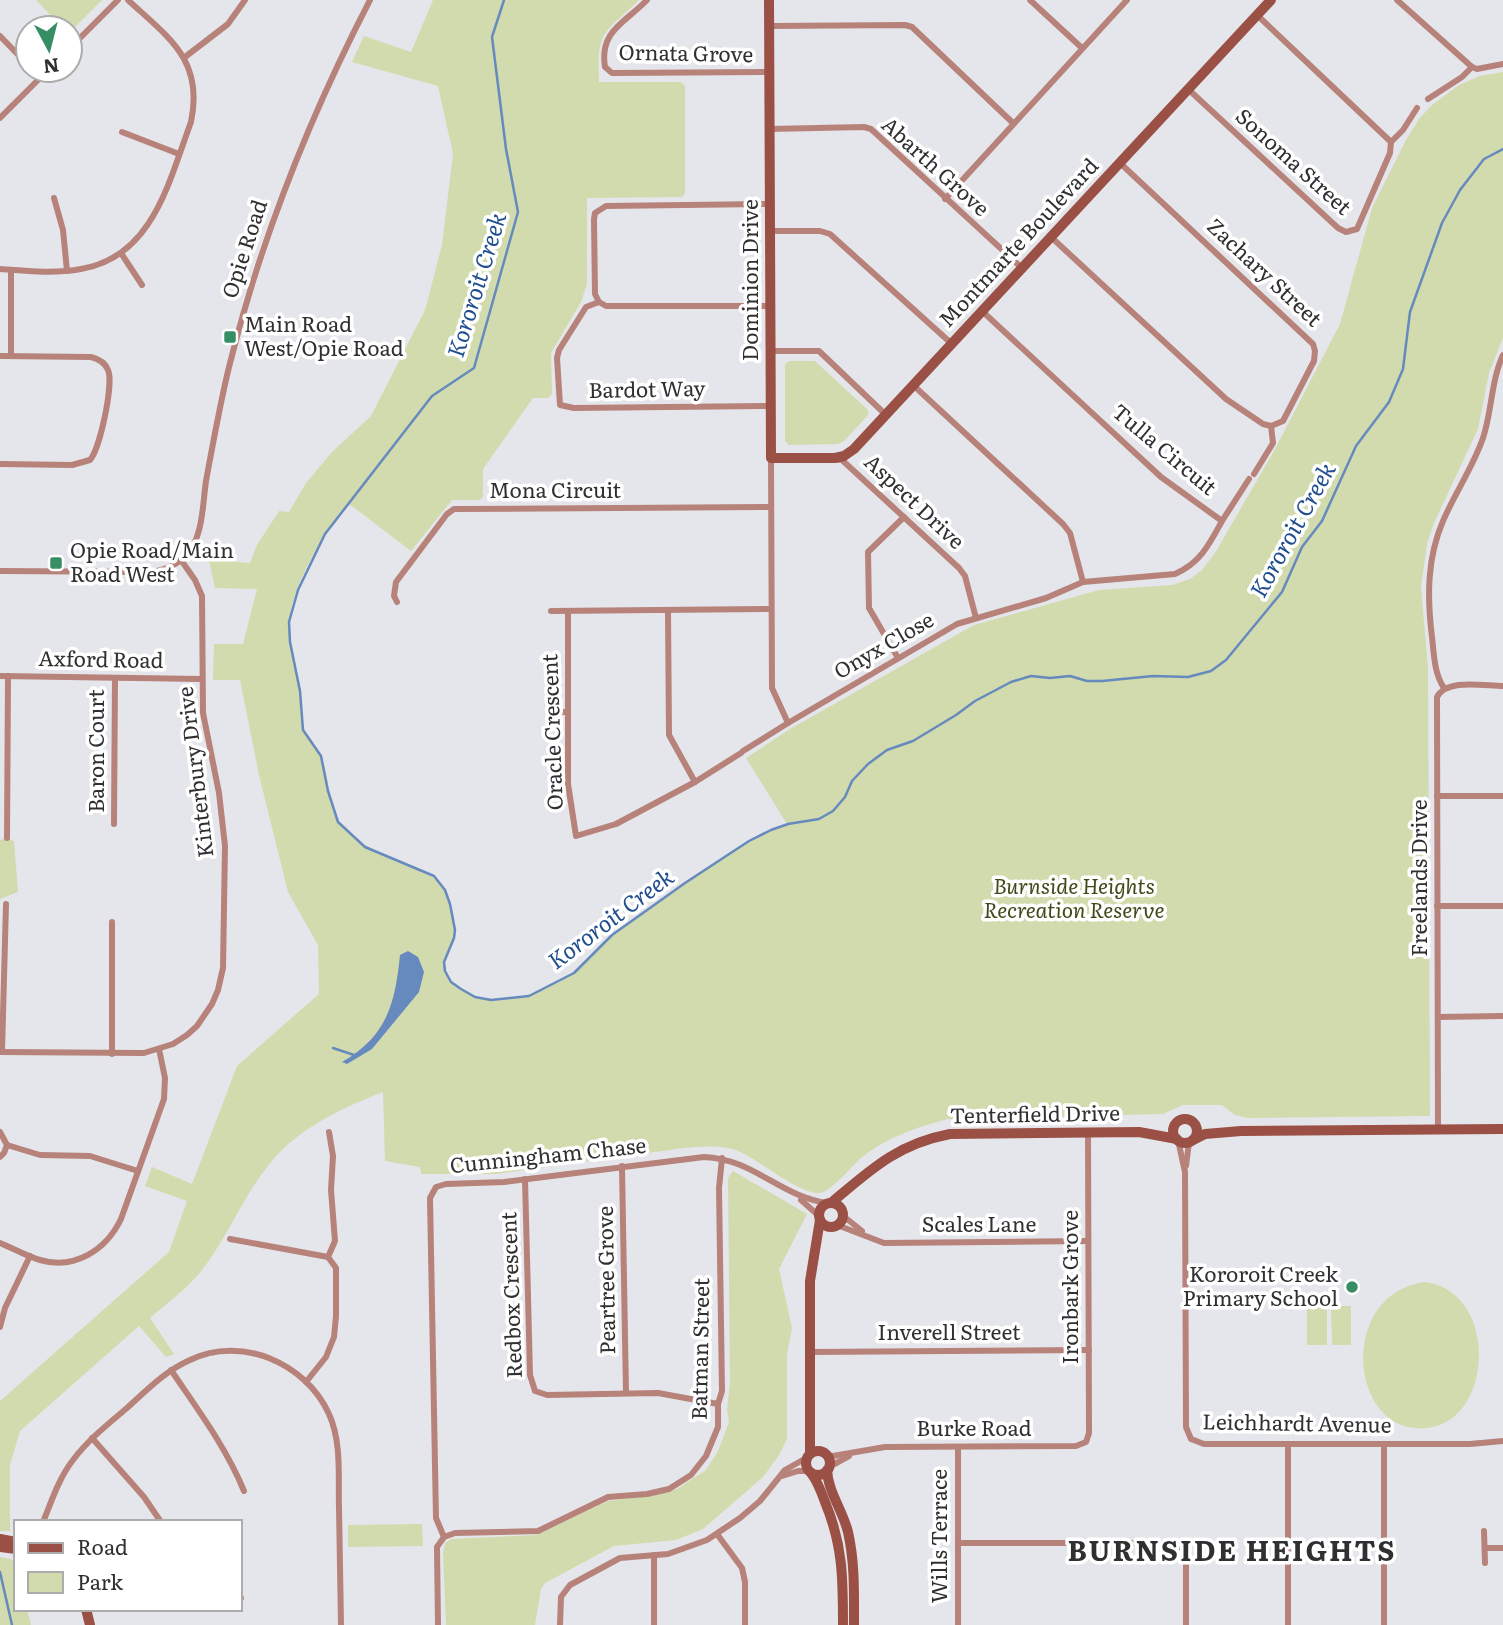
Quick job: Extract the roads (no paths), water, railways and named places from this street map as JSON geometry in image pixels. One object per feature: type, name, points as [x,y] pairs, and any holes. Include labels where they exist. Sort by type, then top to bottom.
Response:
[{"type":"street","points":[[84,34],[118,0]]},
{"type":"street","points":[[0,269],[67,271],[94,266],[121,253],[138,240],[156,213],[194,107],[193,81],[185,57],[171,39],[128,0]]},
{"type":"street","points":[[185,57],[228,24],[245,0]]},
{"type":"street","name":"Opie Road","points":[[181,560],[192,547],[198,532],[226,378],[272,220],[327,85],[370,0]]},
{"type":"street","name":"Ornata Grove","points":[[646,0],[607,38],[605,67],[612,73],[769,72]]},
{"type":"street","name":"Dominion Drive","points":[[769,0],[772,688],[788,723]]},
{"type":"street","points":[[1030,0],[1082,48]]},
{"type":"street","points":[[945,199],[1128,0]]},
{"type":"street","name":"Montmarte Boulevard","points":[[835,458],[854,449],[1271,0]]},
{"type":"street","points":[[1397,0],[1472,67],[1477,69],[1503,64]]},
{"type":"street","points":[[1257,15],[1391,142],[1404,130],[1417,108]]},
{"type":"street","points":[[769,26],[912,27],[1013,123]]},
{"type":"street","points":[[0,37],[14,51]]},
{"type":"street","points":[[1428,99],[1462,77],[1472,67]]},
{"type":"street","points":[[0,118],[34,84]]},
{"type":"street","name":"Sonoma Street","points":[[1188,89],[1338,228],[1346,232],[1354,231],[1361,223],[1365,208],[1392,150],[1391,142]]},
{"type":"street","name":"Abarth Grove","points":[[769,129],[871,129],[1022,268]]},
{"type":"street","points":[[122,132],[179,154]]},
{"type":"street","name":"Zachary Street","points":[[1119,163],[1313,344],[1314,360],[1286,415],[1281,423],[1271,426]]},
{"type":"street","points":[[54,198],[63,230],[67,271]]},
{"type":"street","points":[[770,204],[606,206],[599,209],[594,219],[595,294],[599,302],[606,306],[771,306]]},
{"type":"street","points":[[770,231],[820,231],[830,234],[952,344]]},
{"type":"street","points":[[1051,237],[1226,399],[1263,424],[1271,426],[1273,443],[1222,521]]},
{"type":"street","points":[[121,253],[142,285]]},
{"type":"street","points":[[11,270],[11,356]]},
{"type":"street","name":"Bardot Way","points":[[599,302],[586,307],[559,350],[557,358],[560,405],[575,408],[771,406]]},
{"type":"street","name":"Tulla Circuit","points":[[982,311],[1161,477],[1222,521],[1204,555],[1187,569],[1175,574],[1083,582],[1053,594]]},
{"type":"street","points":[[771,351],[819,351],[886,415]]},
{"type":"street","points":[[1503,355],[1497,369],[1482,439],[1443,522],[1432,556],[1428,589],[1436,673],[1444,688],[1503,686]]},
{"type":"street","points":[[0,356],[91,357],[104,363],[110,381],[98,445],[90,460],[72,465],[0,464]]},
{"type":"street","points":[[913,385],[1063,524],[1070,533],[1083,582]]},
{"type":"street","points":[[771,458],[835,458]]},
{"type":"street","name":"Aspect Drive","points":[[835,458],[842,460],[960,568],[965,576],[976,618]]},
{"type":"street","name":"Mona Circuit","points":[[397,602],[394,596],[396,582],[447,514],[454,509],[771,507]]},
{"type":"street","points":[[898,658],[869,608],[868,552],[904,517]]},
{"type":"street","points":[[0,571],[141,573],[160,571],[181,560]]},
{"type":"street","name":"Kinterbury Drive","points":[[1,1052],[133,1054],[159,1049],[187,1035],[205,1016],[218,990],[223,968],[224,829],[203,713],[202,596],[181,560]]},
{"type":"street","name":"Onyx Close","points":[[742,752],[957,624],[1053,594]]},
{"type":"street","points":[[551,611],[771,609]]},
{"type":"street","points":[[668,610],[669,735],[695,782]]},
{"type":"street","name":"Oracle Crescent","points":[[568,611],[568,784],[576,836],[616,824],[695,782],[742,752]]},
{"type":"street","name":"Axford Road","points":[[0,676],[201,679]]},
{"type":"street","points":[[7,838],[8,676]]},
{"type":"street","name":"Baron Court","points":[[114,824],[115,678]]},
{"type":"street","name":"Freelands Drive","points":[[1438,1130],[1436,704],[1439,693],[1444,688]]},
{"type":"street","points":[[552,712],[568,712]]},
{"type":"street","points":[[1437,796],[1503,796]]},
{"type":"street","points":[[566,836],[576,836]]},
{"type":"street","points":[[1,1052],[6,904]]},
{"type":"street","points":[[1437,906],[1503,906]]},
{"type":"street","points":[[111,1054],[112,922]]},
{"type":"street","points":[[1438,1017],[1503,1016]]},
{"type":"street","points":[[0,1243],[30,1256],[51,1262],[66,1262],[84,1257],[99,1248],[118,1226],[164,1099],[165,1079],[159,1049]]},
{"type":"street","points":[[1185,1119],[1192,1121],[1197,1130],[1184,1140],[1173,1132],[1176,1123],[1185,1119]]},
{"type":"street","name":"Tenterfield Drive","points":[[1192,1121],[1205,1126],[1241,1131]]},
{"type":"street","name":"Tenterfield Drive","points":[[1139,1132],[1176,1123]]},
{"type":"street","name":"Tenterfield Drive","points":[[829,1203],[894,1152],[935,1136],[965,1132],[1139,1132],[1184,1140],[1210,1133],[1241,1131],[1503,1129]]},
{"type":"street","points":[[0,1132],[6,1145],[5,1153],[0,1157]]},
{"type":"street","points":[[328,1257],[335,1241],[331,1190],[333,1156],[329,1132]]},
{"type":"street","name":"Ironbark Grove","points":[[1086,1442],[1089,1433],[1088,1132]]},
{"type":"street","name":"Leichhardt Avenue","points":[[1184,1140],[1188,1435],[1194,1441],[1204,1444],[1469,1444],[1503,1441]]},
{"type":"street","points":[[6,1145],[40,1155],[90,1156],[138,1171]]},
{"type":"street","name":"Cunningham Chase","points":[[444,1537],[436,1518],[431,1194],[436,1187],[446,1184],[489,1184],[525,1180],[684,1158],[722,1158],[744,1166],[798,1196],[829,1203]]},
{"type":"street","name":"Batman Street","points":[[444,1537],[455,1534],[538,1531],[608,1497],[648,1494],[669,1489],[691,1475],[706,1456],[718,1427],[718,1404],[722,1391],[719,1188],[722,1158]]},
{"type":"street","name":"Peartree Grove","points":[[622,1166],[626,1394]]},
{"type":"street","name":"Tenterfield Drive","points":[[842,1213],[846,1199],[859,1178]]},
{"type":"street","name":"Redbox Crescent","points":[[525,1180],[532,1388],[541,1394],[666,1393],[718,1404]]},
{"type":"street","name":"Cunningham Chase","points":[[798,1196],[819,1218]]},
{"type":"street","points":[[816,1251],[842,1213],[838,1205],[829,1203],[820,1209],[810,1281],[810,1423],[809,1456],[806,1464],[822,1492],[838,1540],[843,1570],[843,1625]]},
{"type":"street","name":"Scales Lane","points":[[842,1213],[879,1242],[1088,1241]]},
{"type":"street","points":[[819,1218],[825,1225],[835,1226]]},
{"type":"street","name":"Scales Lane","points":[[835,1226],[872,1238]]},
{"type":"street","points":[[230,1239],[328,1257],[335,1268],[337,1316],[334,1337],[326,1357],[306,1382]]},
{"type":"street","points":[[0,1327],[5,1308],[30,1256]]},
{"type":"street","name":"Inverell Street","points":[[810,1352],[1089,1350]]},
{"type":"street","points":[[44,1520],[67,1469],[92,1438],[171,1370],[208,1354],[240,1352],[274,1360],[306,1382],[323,1402],[336,1436],[341,1625]]},
{"type":"street","points":[[171,1370],[220,1441],[244,1491]]},
{"type":"street","points":[[810,1423],[827,1462],[830,1487],[844,1520],[851,1549],[854,1625]]},
{"type":"street","points":[[92,1438],[144,1497],[160,1520]]},
{"type":"street","name":"Burke Road","points":[[827,1462],[860,1451],[885,1447],[1076,1446],[1086,1442]]},
{"type":"street","points":[[1288,1444],[1288,1625]]},
{"type":"street","points":[[1384,1444],[1384,1625]]},
{"type":"street","name":"Wills Terrace","points":[[958,1447],[958,1625]]},
{"type":"street","points":[[560,1625],[561,1597],[570,1585],[620,1558],[688,1549],[717,1534],[760,1501],[785,1470],[817,1452],[827,1462]]},
{"type":"street","points":[[780,1476],[798,1471],[821,1474],[827,1462]]},
{"type":"street","points":[[1485,1531],[1485,1563]]},
{"type":"street","points":[[717,1534],[742,1568],[745,1582],[745,1625]]},
{"type":"street","points":[[438,1625],[437,1547],[444,1537]]},
{"type":"street","points":[[958,1543],[1175,1543],[1184,1549],[1186,1558],[1186,1625]]},
{"type":"street","points":[[1485,1548],[1503,1548]]},
{"type":"street","points":[[654,1555],[654,1625]]},
{"type":"water","points":[[408,951],[418,957],[424,972],[419,992],[372,1049],[347,1064],[342,1062],[357,1052],[379,1030],[391,1004],[400,955]]},
{"type":"waterway","name":"Kororoit Creek","points":[[504,0],[492,37],[506,149],[518,212],[474,368],[432,396],[325,534],[298,590],[289,622],[303,730],[321,756],[338,822],[365,847],[434,876],[445,890],[455,930],[444,962],[445,971],[451,982],[461,989],[475,997],[491,1000],[529,996],[574,973],[612,935],[685,883],[749,841],[771,830],[819,819],[833,811],[845,797],[852,781],[868,764],[887,750],[913,741],[975,701],[1011,682],[1031,676],[1070,676],[1087,681],[1153,676],[1188,677],[1211,671],[1226,660],[1282,592],[1302,547],[1322,521],[1356,446],[1389,402],[1403,369],[1410,312],[1442,223],[1460,190],[1484,159],[1503,149]]},
{"type":"waterway","points":[[333,1048],[354,1055]]},
{"type":"waterway","points":[[0,1572],[12,1625]]},
{"type":"place","name":"Main Road West/Opie Road","points":[[230,337]]},
{"type":"place","name":"Opie Road/Main Road West","points":[[56,563]]},
{"type":"place","name":"Kororoit Creek Primary School","points":[[1352,1287]]},
{"type":"district","name":"BURNSIDE HEIGHTS","points":[[1232,1551]]},
{"type":"park label","name":"Burnside Heights Recreation Reserve","points":[[1074,899]]}]
